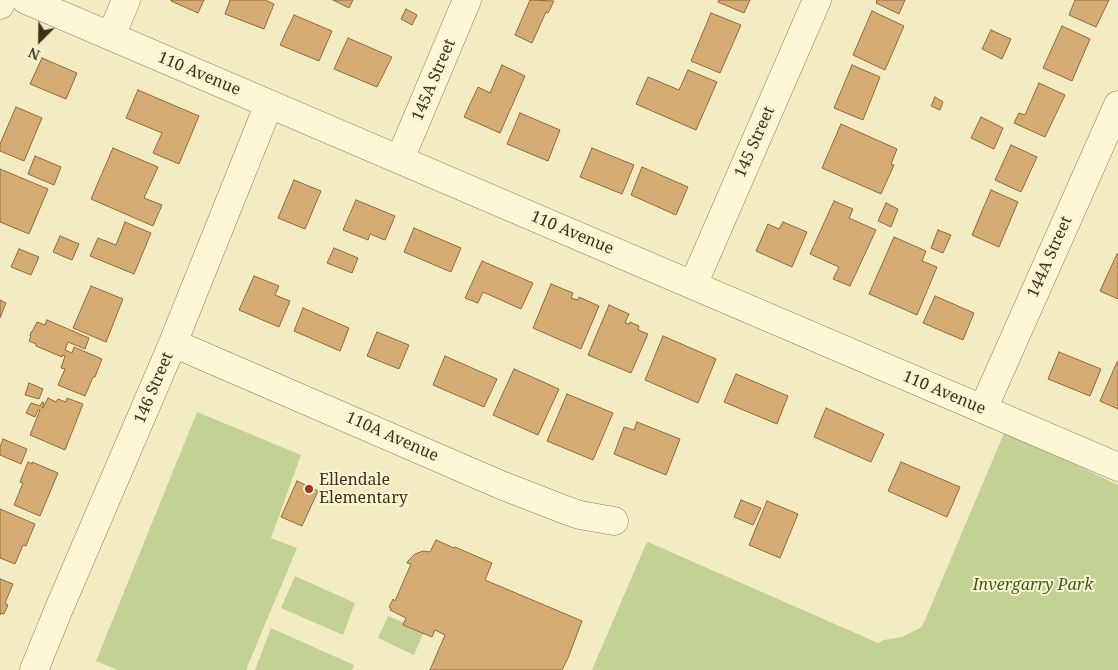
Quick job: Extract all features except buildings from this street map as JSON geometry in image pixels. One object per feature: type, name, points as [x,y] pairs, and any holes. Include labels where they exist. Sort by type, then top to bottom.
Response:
[{"type":"street","points":[[0,5],[2,0]]},
{"type":"street","name":"110 Avenue","points":[[26,0],[1118,467]]},
{"type":"street","points":[[111,36],[126,0]]},
{"type":"street","name":"145A Street","points":[[400,159],[468,0]]},
{"type":"street","name":"145 Street","points":[[693,285],[817,0]]},
{"type":"street","name":"146 Street","points":[[34,670],[173,343],[269,104]]},
{"type":"street","name":"144A Street","points":[[983,410],[1118,105]]},
{"type":"street","name":"110A Avenue","points":[[173,343],[501,485],[580,515],[614,521]]},
{"type":"green space","points":[[197,412],[301,455],[271,538],[297,548],[246,670],[118,670],[96,661]]},
{"type":"green space","name":"Invergarry Park","points":[[1005,431],[1118,485],[1118,670],[592,670],[648,542],[878,643],[902,637],[922,627]]},
{"type":"green space","points":[[295,576],[355,603],[343,635],[281,608]]},
{"type":"green space","points":[[388,616],[424,631],[414,655],[378,638]]},
{"type":"green space","points":[[271,628],[354,665],[352,670],[255,670]]},
{"type":"place","name":"Ellendale Elementary","points":[[309,489]]}]
